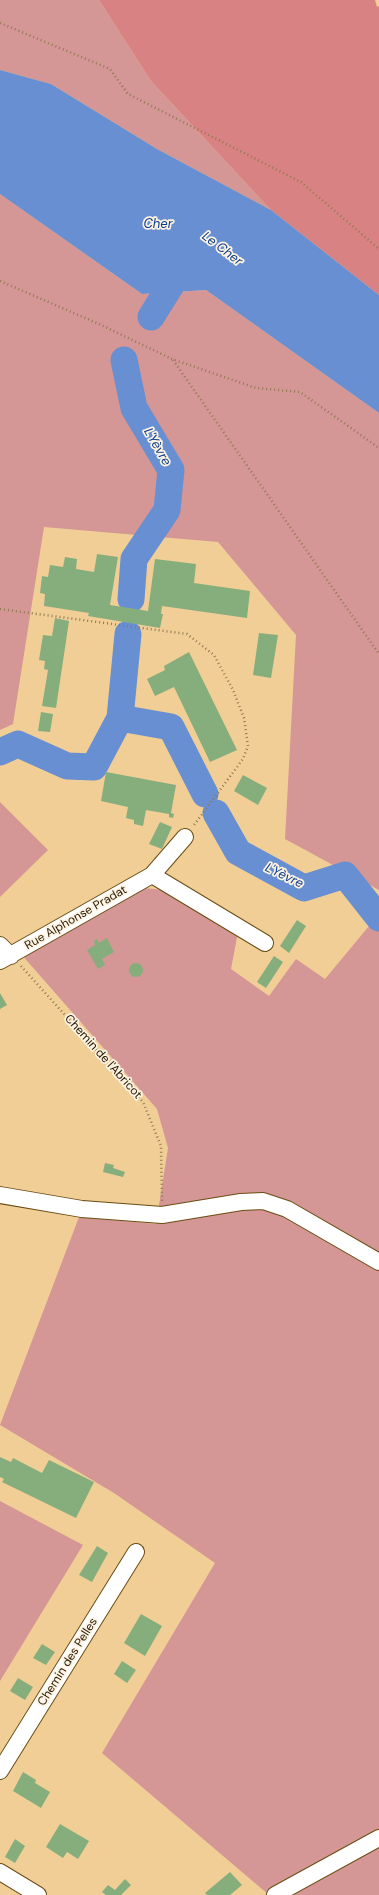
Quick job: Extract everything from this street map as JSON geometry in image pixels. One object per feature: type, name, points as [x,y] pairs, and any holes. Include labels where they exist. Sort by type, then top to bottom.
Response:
[{"type":"street","name":"Rue Alphonse Pradat","points":[[4,954],[152,875],[185,837]]},
{"type":"street","points":[[152,875],[265,943]]},
{"type":"street","points":[[0,1194],[82,1209],[162,1215],[241,1202],[263,1201],[287,1209],[379,1262]]},
{"type":"street","name":"Chemin des Pelles","points":[[0,1771],[136,1552]]},
{"type":"street","points":[[275,1895],[379,1838]]},
{"type":"street","points":[[0,1872],[38,1895]]},
{"type":"path","points":[[0,23],[110,69],[128,94],[301,182],[379,249]]},
{"type":"path","points":[[0,281],[99,324],[172,359],[256,388],[300,392],[379,448]]},
{"type":"path","points":[[172,359],[379,654]]},
{"type":"path","points":[[0,609],[187,634],[214,655],[233,690],[244,718],[248,746],[243,759],[185,837]]},
{"type":"path","name":"Chemin de l'Abricot","points":[[4,954],[143,1102],[162,1146],[162,1215]]},
{"type":"shaded area","points":[[0,0],[99,0],[151,81],[271,210],[157,149],[51,84],[0,70]]},
{"type":"shaded area","points":[[99,0],[375,0],[377,7],[379,6],[379,295],[271,210],[151,81]]},
{"type":"shaded area","points":[[0,194],[142,294],[206,290],[379,413],[379,890],[285,839],[296,635],[218,542],[44,527],[13,724],[0,730]]},
{"type":"shaded area","points":[[0,802],[48,850],[0,897]]},
{"type":"shaded area","points":[[143,888],[176,891],[238,932],[231,969],[269,996],[296,959],[325,979],[379,914],[379,1895],[269,1895],[102,1753],[215,1563],[114,1493],[0,1425],[79,1217],[156,1224],[168,1148],[157,1109],[21,954]]},
{"type":"shaded area","points":[[0,1501],[83,1545],[0,1681]]},
{"type":"water","name":"Cher","points":[[0,70],[51,84],[157,149],[271,210],[379,295],[379,413],[206,290],[142,294],[0,194]]},
{"type":"building","points":[[97,554],[118,557],[110,605],[148,611],[155,559],[196,564],[194,583],[250,591],[247,618],[162,606],[161,614],[163,614],[160,628],[88,616],[89,613],[44,606],[45,594],[40,593],[42,576],[48,577],[50,565],[63,567],[65,557],[77,559],[76,569],[94,572]]},
{"type":"building","points":[[55,618],[69,621],[56,708],[42,706],[48,670],[44,669],[45,661],[39,660],[43,635],[52,636]]},
{"type":"building","points":[[259,633],[278,635],[271,678],[253,675]]},
{"type":"building","points":[[189,652],[237,750],[210,762],[174,687],[155,696],[147,679],[165,670],[164,666]]},
{"type":"building","points":[[41,712],[53,714],[50,732],[38,731]]},
{"type":"building","points":[[106,772],[176,785],[171,813],[174,814],[173,818],[169,817],[169,814],[146,810],[143,826],[134,824],[134,820],[126,818],[128,807],[101,801]]},
{"type":"building","points":[[243,775],[267,788],[258,805],[234,791]]},
{"type":"building","points":[[160,822],[172,827],[162,849],[149,844]]},
{"type":"building","points":[[297,920],[306,926],[289,953],[280,946]]},
{"type":"building","points":[[107,938],[114,952],[102,959],[105,965],[98,969],[87,950],[95,945],[94,941],[97,939],[99,943]]},
{"type":"building","points":[[274,956],[283,962],[266,988],[257,982]]},
{"type":"building","points":[[136,963],[141,965],[143,970],[141,975],[136,977],[131,975],[129,970],[131,965]]},
{"type":"building","points":[[0,993],[7,1005],[0,1009]]},
{"type":"building","points":[[105,1163],[114,1165],[113,1168],[125,1172],[123,1177],[103,1172]]},
{"type":"building","points":[[0,1457],[11,1462],[13,1458],[42,1473],[49,1460],[94,1482],[76,1518],[2,1482],[4,1479],[0,1477]]},
{"type":"building","points":[[97,1546],[108,1553],[92,1582],[79,1575]]},
{"type":"building","points":[[141,1614],[162,1626],[145,1656],[124,1643]]},
{"type":"building","points":[[42,1644],[55,1652],[46,1665],[33,1658]]},
{"type":"building","points":[[122,1661],[136,1670],[127,1683],[114,1674]]},
{"type":"building","points":[[18,1678],[33,1687],[25,1700],[10,1691]]},
{"type":"building","points":[[23,1772],[36,1780],[35,1783],[50,1792],[41,1808],[13,1791]]},
{"type":"building","points":[[60,1824],[89,1841],[78,1859],[67,1852],[63,1858],[46,1847]]},
{"type":"building","points":[[15,1839],[25,1846],[15,1863],[5,1857]]},
{"type":"building","points":[[230,1872],[242,1885],[230,1895],[207,1895],[205,1893]]},
{"type":"building","points":[[125,1879],[131,1885],[121,1895],[106,1895],[102,1892],[108,1885],[115,1890]]},
{"type":"waterway","name":"L'Yèvre","points":[[151,317],[186,261]]},
{"type":"waterway","name":"L'Yèvre","points":[[124,360],[134,408],[171,470],[167,510],[134,559],[131,599]]},
{"type":"waterway","name":"L'Yèvre","points":[[0,752],[18,744],[67,766],[94,767],[120,718],[128,634]]},
{"type":"waterway","name":"L'Yèvre","points":[[120,718],[171,727],[205,794]]},
{"type":"waterway","name":"L'Yèvre","points":[[216,813],[238,852],[304,888],[345,875],[379,918]]},
{"type":"water label","name":"Le Cher","points":[[222,249]]}]
